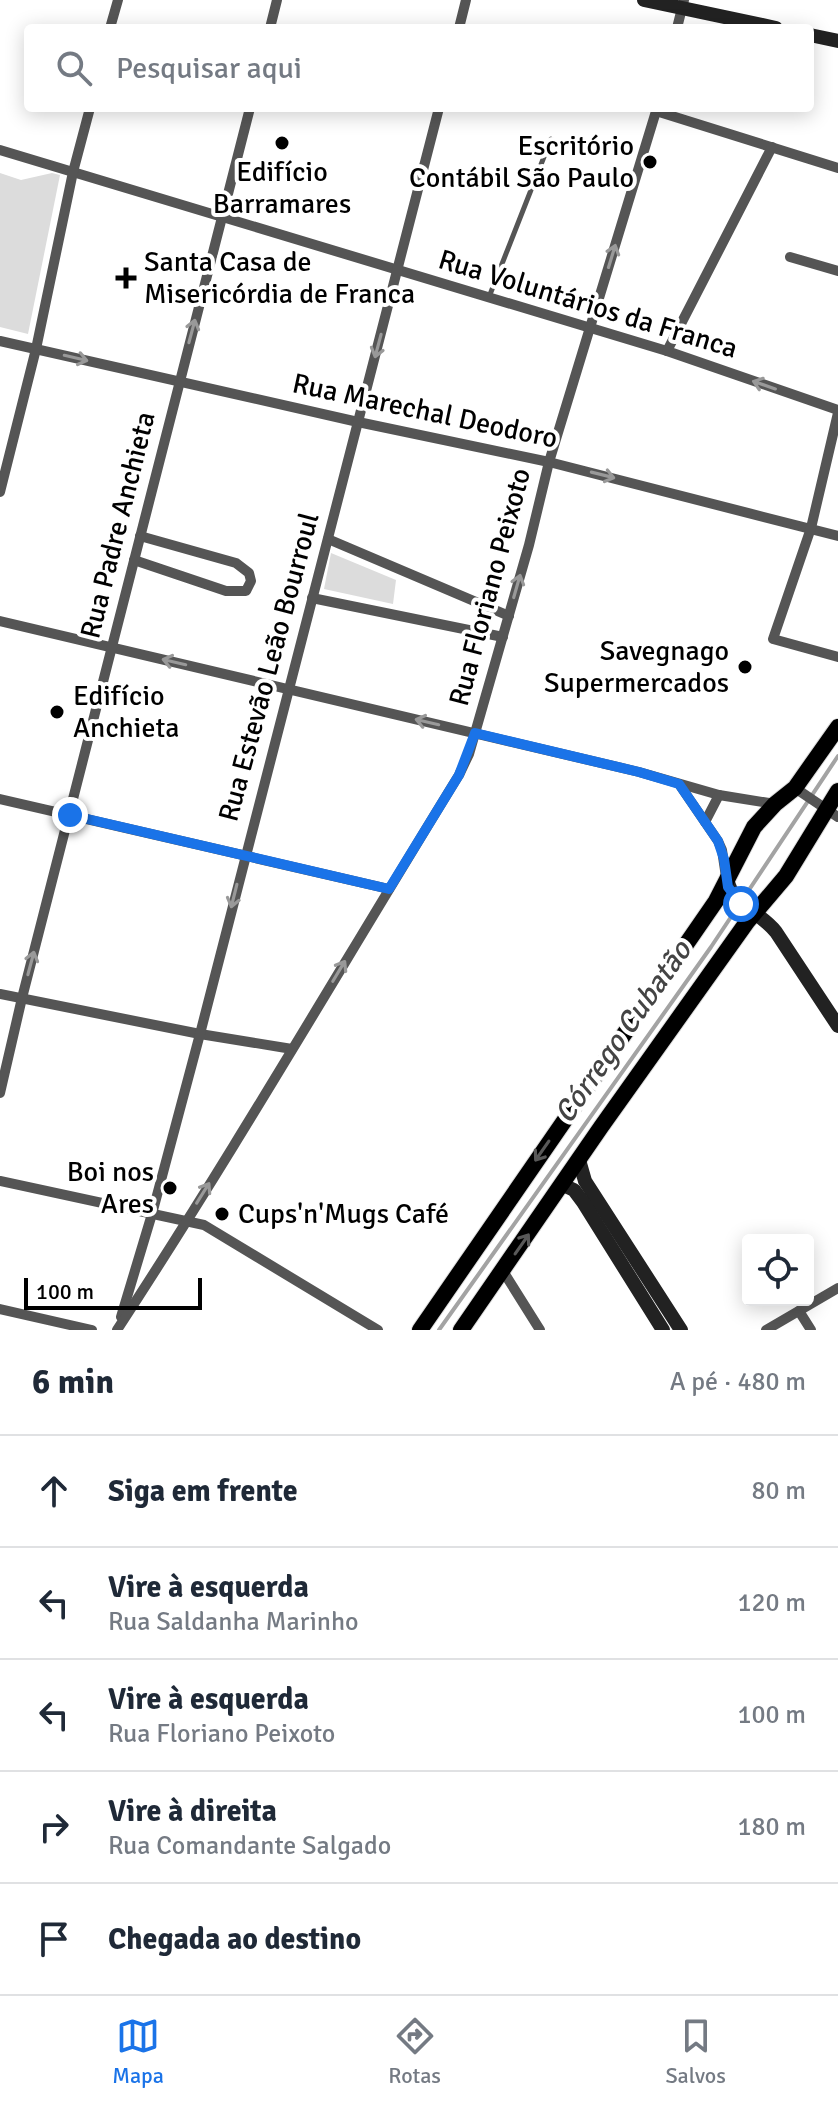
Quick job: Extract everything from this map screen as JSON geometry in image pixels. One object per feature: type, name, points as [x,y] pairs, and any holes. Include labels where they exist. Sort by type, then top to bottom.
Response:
[{"type":"main road","points":[[420,1330],[728,886],[754,827],[775,804],[799,790],[838,727]]},
{"type":"main road","points":[[461,1330],[750,910],[792,867],[838,791]]},
{"type":"street","points":[[111,24],[118,0]]},
{"type":"street","points":[[271,24],[277,0]]},
{"type":"street","points":[[460,24],[466,0]]},
{"type":"street","points":[[644,0],[683,4],[760,24]]},
{"type":"street","points":[[678,24],[683,4]]},
{"type":"street","points":[[814,36],[838,41]]},
{"type":"street","points":[[0,492],[36,349],[73,172],[89,112]]},
{"type":"street","name":"Rua Padre Anchieta","points":[[0,1093],[249,112]]},
{"type":"street","name":"Rua Estevão Leão Bourroul","points":[[116,1330],[152,1214],[200,1034],[438,112]]},
{"type":"street","name":"Rua Floriano Peixoto","points":[[116,1330],[165,1256],[459,775],[475,733],[549,462],[656,112]]},
{"type":"street","points":[[663,112],[838,168]]},
{"type":"street","points":[[667,351],[772,147]]},
{"type":"street","name":"Rua Voluntários da Franca","points":[[0,150],[667,351],[838,412]]},
{"type":"street","points":[[790,257],[838,271]]},
{"type":"street","name":"Rua Marechal Deodoro","points":[[0,341],[549,462],[838,536]]},
{"type":"street","points":[[838,412],[811,528],[773,639],[838,657]]},
{"type":"street","points":[[134,560],[226,591],[246,591],[251,581],[249,573],[236,563],[140,536]]},
{"type":"street","points":[[328,539],[509,616]]},
{"type":"street","points":[[312,598],[503,637]]},
{"type":"street","points":[[0,621],[639,772],[719,795],[775,804]]},
{"type":"street","points":[[679,784],[722,850],[728,886],[750,910],[771,925],[835,1015]]},
{"type":"street","points":[[799,790],[827,810]]},
{"type":"street","points":[[705,822],[719,795]]},
{"type":"street","points":[[0,799],[389,889]]},
{"type":"street","points":[[0,994],[292,1049]]},
{"type":"street","points":[[579,1160],[585,1181],[681,1330]]},
{"type":"street","points":[[0,1181],[204,1225],[378,1330]]},
{"type":"street","points":[[563,1185],[574,1190],[583,1202],[663,1330]]},
{"type":"street","points":[[142,1249],[149,1258],[165,1256]]},
{"type":"street","points":[[503,1271],[540,1330]]},
{"type":"street","points":[[766,1330],[838,1288]]},
{"type":"street","points":[[0,1309],[92,1330]]},
{"type":"street","points":[[799,1311],[811,1330]]},
{"type":"lane","points":[[489,298],[551,139]]},
{"type":"shaded area","points":[[0,173],[21,180],[52,173],[60,175],[28,334],[0,327]]},
{"type":"shaded area","points":[[331,553],[396,580],[393,604],[324,589]]},
{"type":"waterway","name":"Córrego Cubatão","points":[[439,1330],[711,947],[838,756]]},
{"type":"place","name":"Edifício Barramares","points":[[282,143]]},
{"type":"place","name":"Escritório Contábil São Paulo","points":[[650,162]]},
{"type":"place","name":"Santa Casa de Misericórdia de Franca","points":[[126,278]]},
{"type":"place","name":"Savegnago Supermercados","points":[[745,667]]},
{"type":"place","name":"Edifício Anchieta","points":[[57,712]]},
{"type":"place","name":"Boi nos Ares","points":[[170,1188]]},
{"type":"place","name":"Cups'n'Mugs Café","points":[[222,1214]]},
{"type":"route","points":[[70,815],[389,889],[459,775],[475,733],[679,784],[718,841],[730,893],[741,904]]}]
